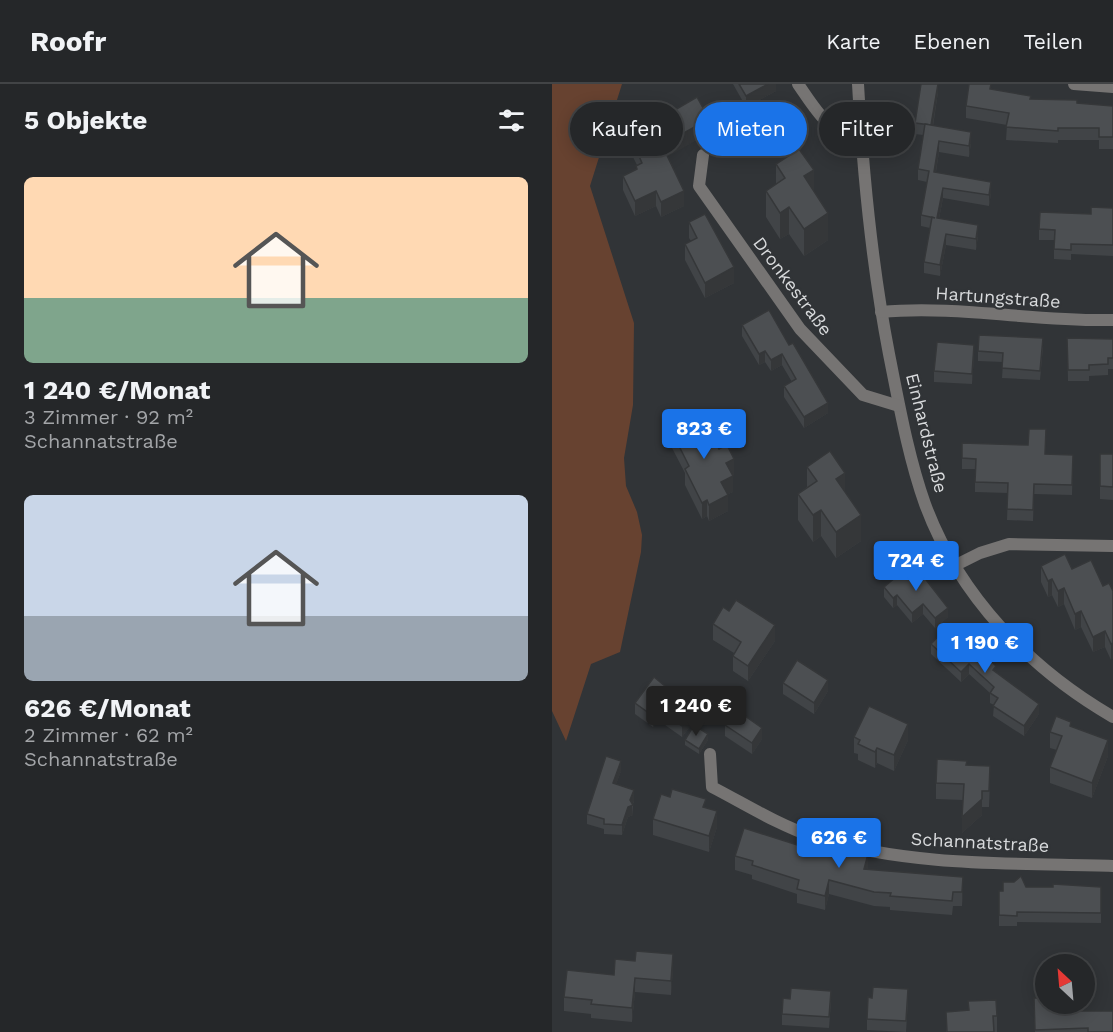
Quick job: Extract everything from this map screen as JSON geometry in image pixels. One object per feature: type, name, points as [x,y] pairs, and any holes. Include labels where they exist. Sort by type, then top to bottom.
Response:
[{"type":"street","points":[[798,84],[819,115]]},
{"type":"street","name":"Einhardstraße","points":[[858,84],[860,102]]},
{"type":"street","points":[[1074,84],[1113,87]]},
{"type":"street","name":"Dronkestraße","points":[[704,156],[699,186],[800,329],[863,395],[876,401],[899,406]]},
{"type":"street","name":"Einhardstraße","points":[[864,156],[881,312],[899,406],[925,503],[956,565],[976,597],[1024,652],[1068,688],[1113,717]]},
{"type":"street","name":"Hartungstraße","points":[[881,312],[923,310],[1077,321],[1113,320]]},
{"type":"street","points":[[956,565],[980,553],[1009,544],[1113,546]]},
{"type":"street","name":"Schannatstraße","points":[[710,754],[712,787],[789,827],[815,837],[865,850],[908,856],[1113,866]]},
{"type":"shaded area","points":[[552,84],[622,84],[616,102],[570,102],[570,156],[599,156],[590,186],[634,323],[633,405],[624,458],[626,486],[637,512],[642,535],[641,552],[620,652],[591,664],[566,741],[552,711]]},
{"type":"building","points":[[739,84],[768,84],[746,96]]},
{"type":"building","points":[[921,84],[938,84],[931,125],[915,123]]},
{"type":"building","points":[[969,84],[991,84],[990,89],[1031,96],[1030,99],[1077,100],[1077,103],[1113,106],[1113,137],[1099,137],[1099,128],[1058,128],[1058,131],[1006,127],[1009,113],[966,106]]},
{"type":"building","points":[[697,97],[700,102],[695,102],[695,127],[683,133],[683,105]]},
{"type":"building","points":[[925,124],[971,132],[969,146],[939,141],[934,172],[991,182],[989,195],[943,188],[937,218],[978,225],[976,239],[946,234],[940,265],[924,262],[932,217],[921,215],[929,171],[918,169]]},
{"type":"building","points":[[639,156],[667,156],[684,191],[661,202],[656,191],[635,201],[623,176],[637,169],[636,166],[642,163]]},
{"type":"building","points":[[788,156],[804,156],[814,170],[804,176],[828,213],[804,229],[789,207],[780,213],[766,191],[785,178],[776,164]]},
{"type":"building","points":[[1091,207],[1113,208],[1113,245],[1071,244],[1071,250],[1054,249],[1055,230],[1039,229],[1040,212],[1091,214]]},
{"type":"building","points":[[705,214],[734,267],[705,283],[685,244],[697,238],[689,222]]},
{"type":"building","points":[[769,310],[789,345],[793,343],[828,403],[804,417],[784,386],[796,379],[782,354],[771,360],[765,351],[759,354],[742,325]]},
{"type":"building","points":[[979,335],[1043,338],[1040,371],[1002,368],[1003,353],[978,351]]},
{"type":"building","points":[[1067,338],[1113,339],[1113,358],[1108,358],[1108,364],[1089,365],[1089,370],[1068,370]]},
{"type":"building","points":[[937,342],[974,345],[972,374],[934,371]]},
{"type":"building","points":[[704,419],[719,449],[727,445],[734,459],[726,463],[733,476],[721,482],[728,495],[709,505],[707,500],[702,503],[685,469],[689,466],[671,430],[691,421],[693,425]]},
{"type":"building","points":[[1029,429],[1046,429],[1045,454],[1073,455],[1072,485],[1034,484],[1033,510],[1007,509],[1008,483],[975,482],[976,459],[962,458],[962,443],[1028,445]]},
{"type":"building","points":[[830,451],[845,473],[836,479],[861,515],[836,532],[821,510],[813,515],[798,494],[817,481],[807,467]]},
{"type":"building","points":[[1100,454],[1113,454],[1113,487],[1100,486]]},
{"type":"building","points":[[1065,554],[1072,569],[1091,560],[1103,586],[1109,583],[1113,591],[1113,643],[1111,644],[1105,631],[1093,637],[1081,611],[1075,614],[1064,588],[1058,591],[1052,579],[1048,581],[1041,566]]},
{"type":"building","points":[[913,563],[948,608],[935,618],[923,604],[912,613],[897,595],[893,598],[884,587]]},
{"type":"building","points":[[736,600],[775,625],[748,666],[733,656],[741,642],[713,624],[723,607],[729,611]]},
{"type":"building","points":[[951,623],[996,666],[993,670],[1039,704],[1024,726],[993,706],[998,698],[990,693],[994,687],[969,664],[961,672],[931,644]]},
{"type":"building","points":[[797,660],[828,680],[814,703],[783,683]]},
{"type":"building","points":[[654,677],[694,710],[682,726],[658,709],[653,716],[635,703]]},
{"type":"building","points":[[869,706],[908,724],[894,755],[877,748],[875,752],[858,744],[860,740],[854,737]]},
{"type":"building","points":[[735,709],[762,728],[752,743],[725,725]]},
{"type":"building","points":[[1056,716],[1071,722],[1070,726],[1108,740],[1092,783],[1050,767],[1062,736],[1050,732]]},
{"type":"building","points":[[694,725],[708,734],[699,749],[685,740]]},
{"type":"building","points":[[606,756],[621,761],[613,783],[634,790],[630,800],[633,805],[628,807],[622,825],[604,824],[604,819],[587,814]]},
{"type":"building","points":[[937,759],[967,761],[966,765],[990,766],[989,791],[982,791],[982,799],[962,817],[964,784],[936,783]]},
{"type":"building","points":[[672,789],[706,799],[703,807],[717,811],[709,836],[653,819],[661,794],[670,797]]},
{"type":"building","points":[[744,828],[807,848],[810,839],[868,854],[864,869],[963,877],[962,892],[953,892],[952,901],[890,896],[891,893],[874,892],[829,880],[825,896],[797,889],[799,880],[752,865],[753,861],[735,856]]},
{"type":"building","points":[[1021,876],[1026,887],[1053,887],[1053,884],[1101,887],[1101,913],[1017,912],[1017,916],[999,915],[999,891],[1003,891],[1003,882],[1014,882]]},
{"type":"building","points":[[636,951],[673,954],[671,981],[635,978],[632,1008],[591,1004],[592,1000],[564,997],[567,970],[614,975],[615,959],[635,961]]},
{"type":"building","points":[[873,987],[908,989],[906,1021],[867,1019],[868,997],[872,998]]},
{"type":"building","points":[[791,988],[831,991],[829,1017],[782,1014],[783,998],[790,999]]},
{"type":"building","points":[[1034,998],[1035,1014],[1095,1014],[1095,1011],[1113,1011],[1113,1032],[1088,1032],[1088,1028],[1035,1030]]},
{"type":"building","points":[[996,1000],[997,1016],[993,1016],[994,1032],[947,1032],[946,1012],[969,1010],[968,1001]]}]
